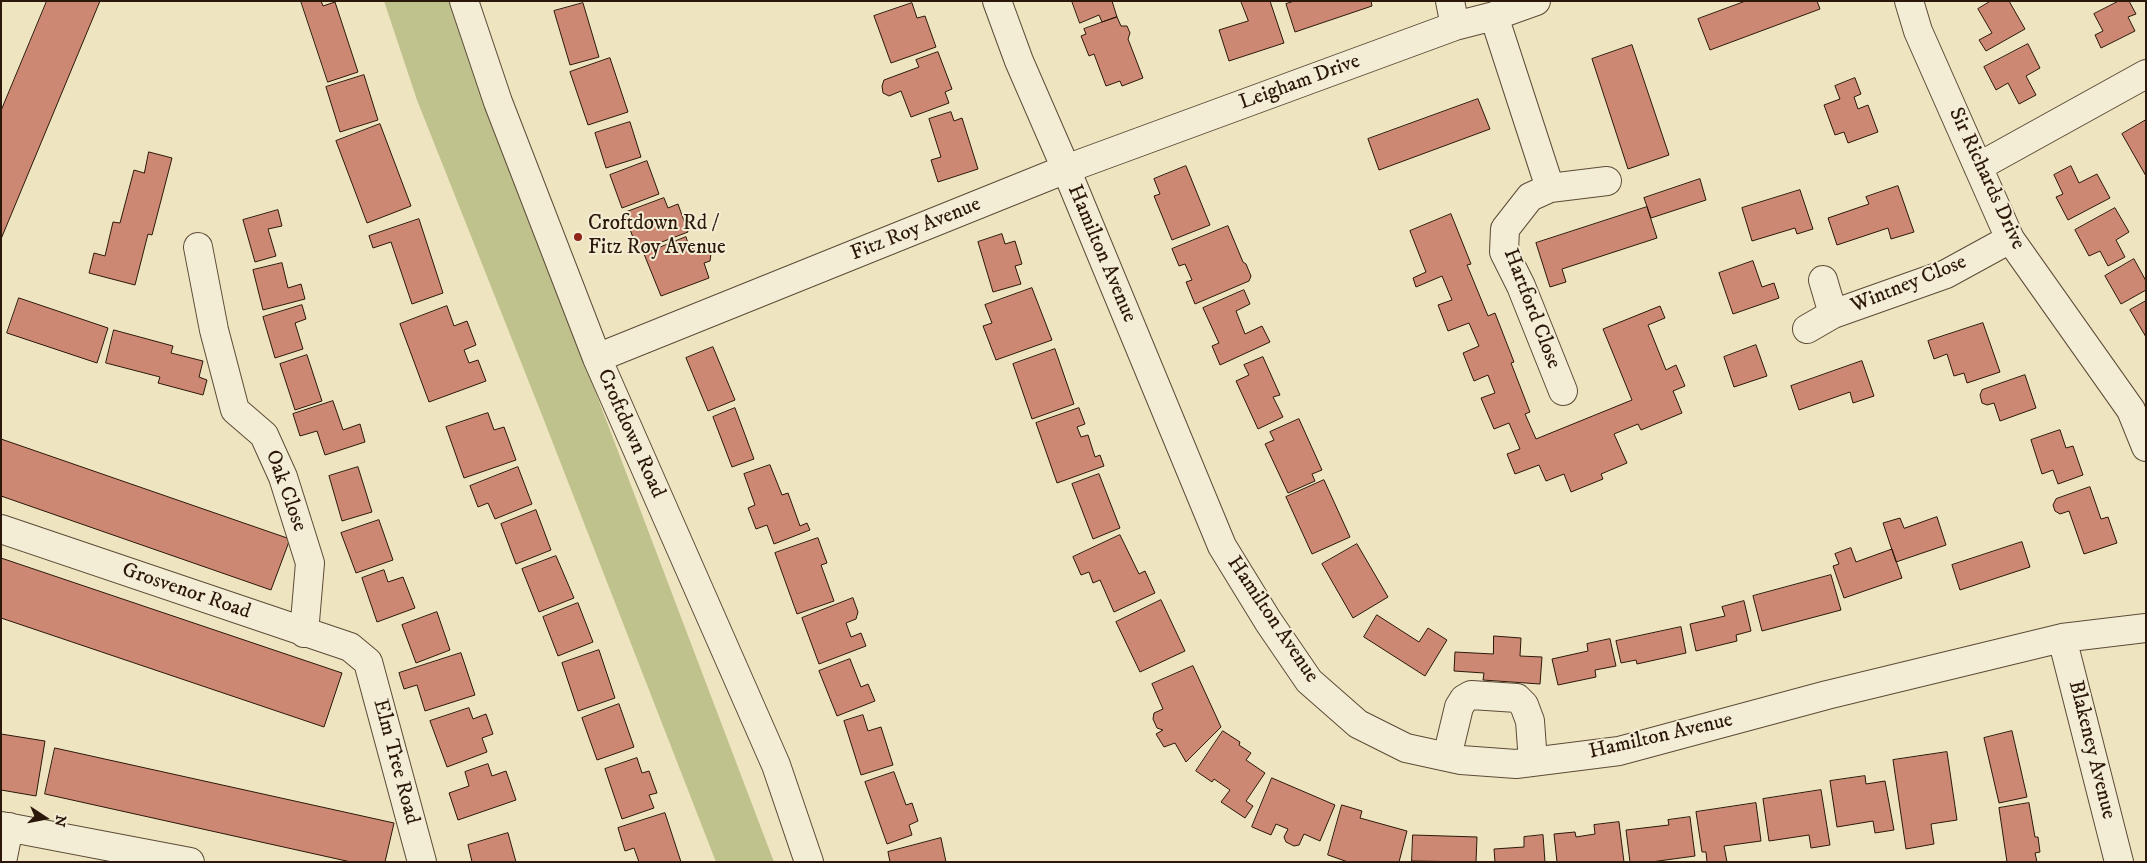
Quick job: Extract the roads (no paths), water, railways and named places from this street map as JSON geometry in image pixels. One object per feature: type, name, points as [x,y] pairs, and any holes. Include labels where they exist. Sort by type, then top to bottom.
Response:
[{"type":"street","name":"Croftdown Road","points":[[464,1],[498,102],[597,358],[776,765],[809,862]]},
{"type":"street","points":[[997,1],[1019,61],[1066,169]]},
{"type":"street","name":"Leigham Drive","points":[[1066,169],[1452,14],[1494,16],[1536,1]]},
{"type":"street","name":"Sir Richards Drive","points":[[1909,1],[1918,30],[2010,239],[2131,410],[2146,447]]},
{"type":"street","points":[[1494,16],[1550,188]]},
{"type":"street","points":[[1978,167],[2146,74]]},
{"type":"street","name":"Fitz Roy Avenue","points":[[597,358],[1066,169]]},
{"type":"street","name":"Hamilton Avenue","points":[[1066,169],[1222,546],[1268,621],[1309,681],[1358,724],[1406,748],[1461,760],[1516,764],[1619,751],[1827,695],[2062,638],[2146,628]]},
{"type":"street","name":"Hartford Close","points":[[1563,391],[1521,286],[1504,252],[1505,229],[1530,197],[1550,188],[1606,181]]},
{"type":"street","name":"Wintney Close","points":[[1807,329],[1833,314],[1946,274],[2010,239]]},
{"type":"street","name":"Oak Close","points":[[198,248],[214,330],[235,410],[264,434],[283,477],[310,562],[304,633]]},
{"type":"street","name":"Wintney Close","points":[[1824,280],[1833,314]]},
{"type":"street","name":"Grosvenor Road","points":[[1,528],[304,633],[350,647],[368,662]]},
{"type":"street","name":"Blakeney Avenue","points":[[2062,638],[2119,862]]},
{"type":"street","name":"Elm Tree Road","points":[[368,662],[422,862]]},
{"type":"street","points":[[1447,757],[1458,707],[1464,699],[1472,695],[1517,698],[1524,705],[1530,722],[1533,762]]},
{"type":"street","points":[[2,862],[5,827],[132,856],[190,862]]},
{"type":"place","name":"Croftdown Rd / Fitz Roy Avenue","points":[[578,237]]}]
